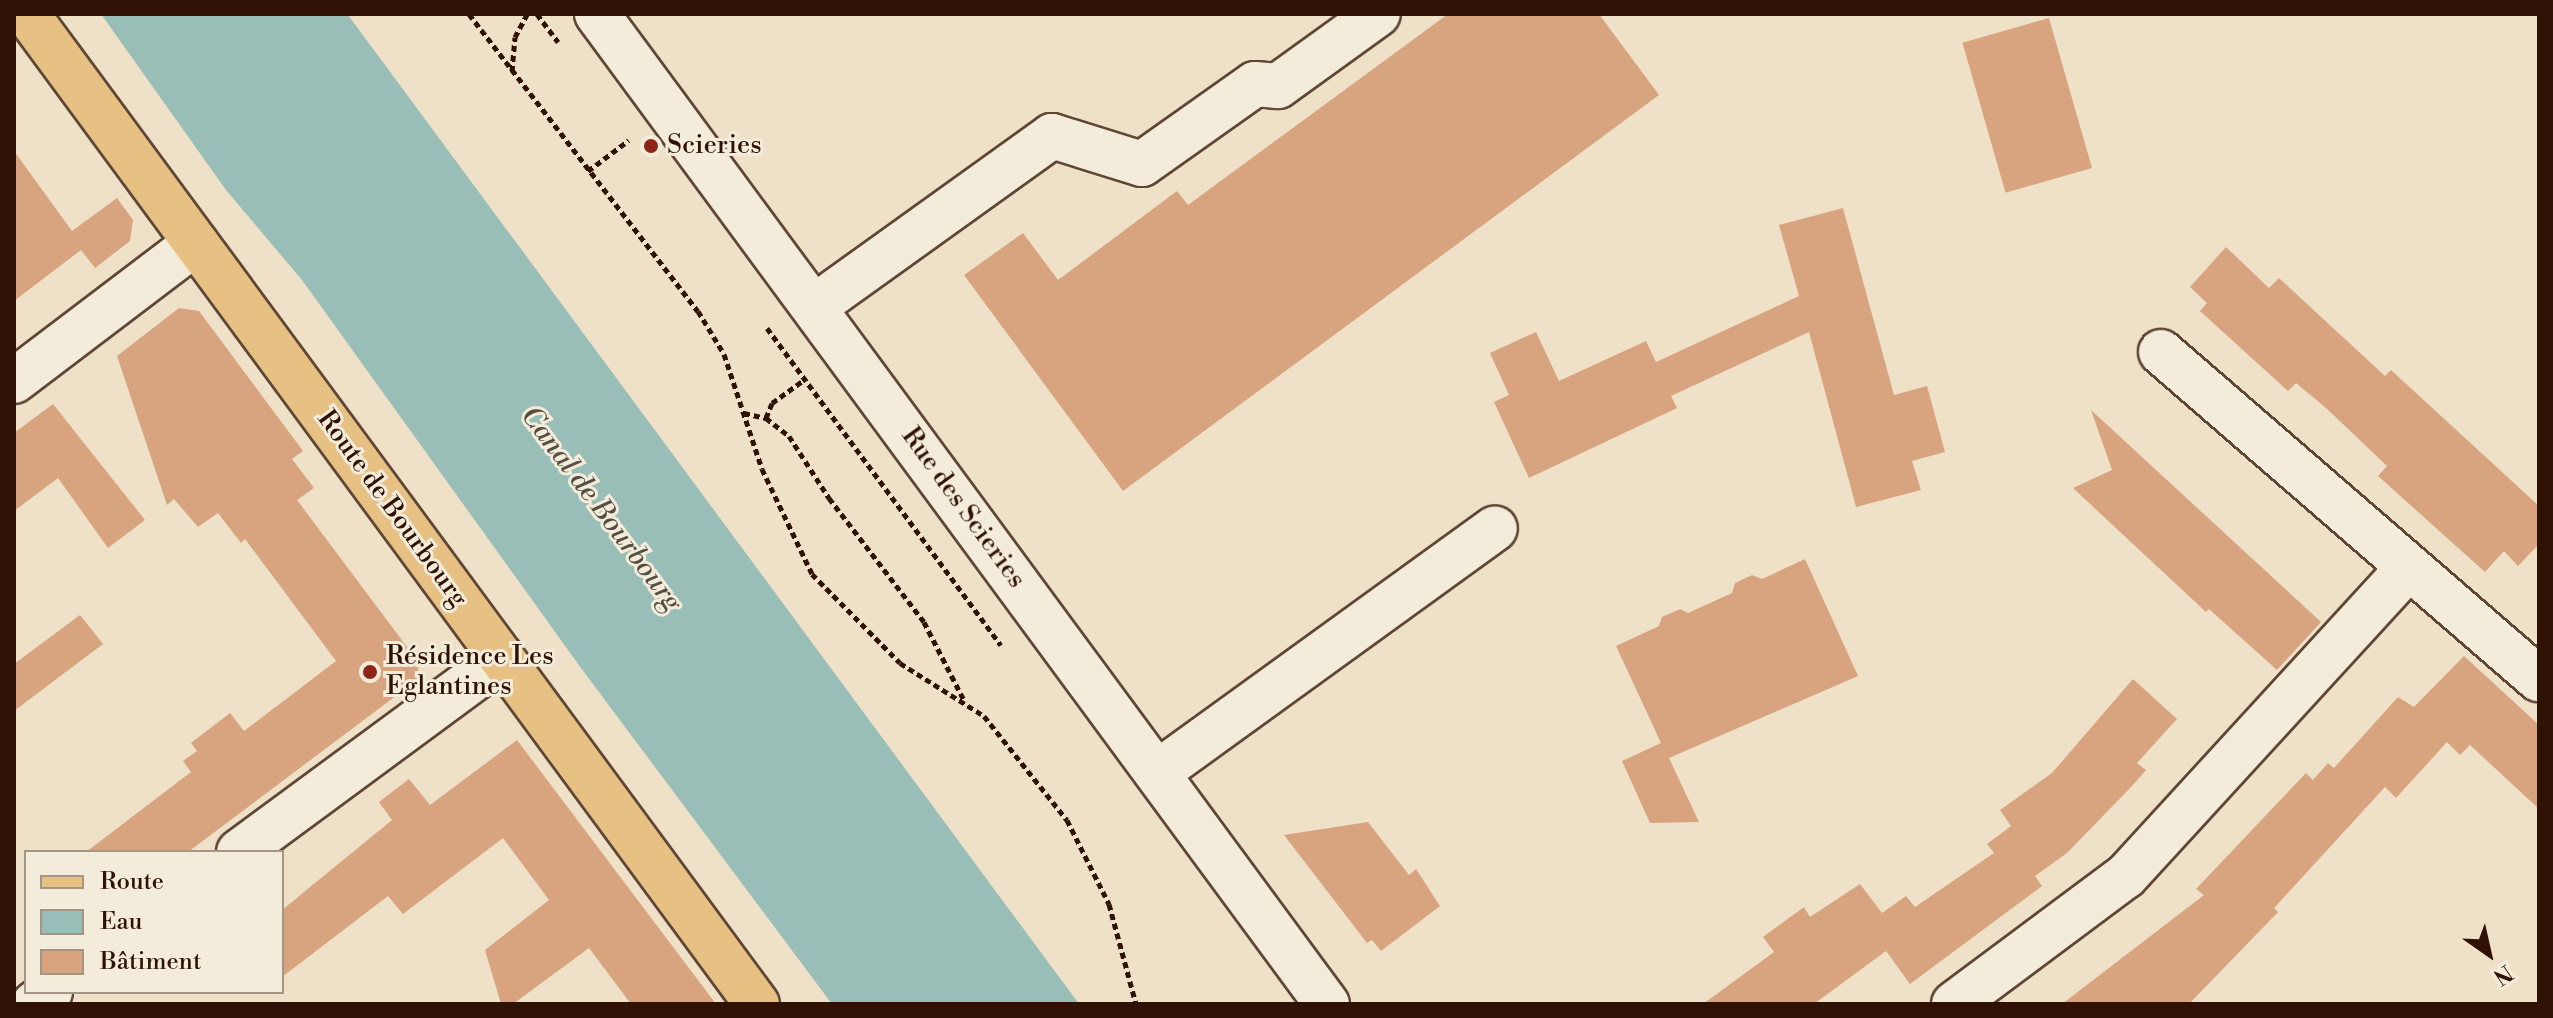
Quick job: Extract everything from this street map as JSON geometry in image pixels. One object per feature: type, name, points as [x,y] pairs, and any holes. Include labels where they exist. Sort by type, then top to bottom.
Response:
[{"type":"main road","name":"Route de Bourbourg","points":[[27,14],[757,1004]]},
{"type":"street","name":"Rue des Scieries","points":[[597,14],[1327,1004]]},
{"type":"street","points":[[814,307],[1052,136],[1142,164],[1255,84],[1278,86],[1378,14]]},
{"type":"street","points":[[14,381],[196,243]]},
{"type":"street","points":[[2161,352],[2408,568],[2536,672]]},
{"type":"street","points":[[1157,773],[1495,528]]},
{"type":"street","points":[[1954,1004],[2126,876],[2408,568]]},
{"type":"street","points":[[242,850],[502,658]]},
{"type":"path","points":[[469,14],[698,311],[724,354],[789,535],[812,574],[900,663],[965,703],[1009,744],[1067,820],[1109,904],[1136,1004]]},
{"type":"path","points":[[512,72],[515,37],[527,14]]},
{"type":"path","points":[[588,171],[629,140]]},
{"type":"path","points":[[766,418],[772,403],[805,379]]},
{"type":"path","points":[[744,413],[766,418],[789,436],[829,498],[895,578],[948,663],[965,703]]},
{"type":"water","name":"Canal de Bourbourg","points":[[101,14],[348,15],[1079,1004],[832,1004],[581,668],[302,280],[226,190]]},
{"type":"building","points":[[1448,14],[1599,14],[1659,95],[1123,491],[964,275],[1023,233],[1058,280],[1177,191],[1188,205]]},
{"type":"building","points":[[2049,18],[2092,168],[2005,193],[1962,43]]},
{"type":"building","points":[[14,151],[72,231],[117,198],[133,220],[130,241],[95,268],[81,250],[14,301]]},
{"type":"building","points":[[1843,208],[1894,395],[1927,386],[1945,452],[1912,461],[1921,490],[1856,507],[1809,332],[1671,396],[1677,408],[1529,478],[1494,402],[1509,395],[1490,353],[1536,332],[1559,381],[1646,341],[1656,362],[1799,296],[1779,225]]},
{"type":"building","points":[[2226,247],[2269,288],[2279,278],[2385,376],[2391,370],[2539,506],[2539,544],[2518,566],[2504,551],[2485,572],[2378,476],[2387,466],[2326,408],[2296,383],[2288,391],[2200,311],[2207,303],[2190,287]]},
{"type":"building","points":[[179,308],[199,311],[303,451],[292,459],[314,488],[297,500],[419,663],[417,680],[191,850],[89,850],[191,772],[183,761],[197,751],[191,743],[230,713],[244,731],[336,661],[245,539],[241,543],[218,513],[198,527],[174,499],[167,505],[117,356]]},
{"type":"building","points":[[53,404],[145,520],[108,548],[58,478],[14,511],[14,433]]},
{"type":"building","points":[[2091,410],[2321,622],[2277,670],[2209,609],[2206,612],[2073,488],[2112,470]]},
{"type":"building","points":[[1805,559],[1858,676],[1669,758],[1699,822],[1650,823],[1622,761],[1661,743],[1616,646],[1659,626],[1662,617],[1680,609],[1688,613],[1732,593],[1735,583],[1752,575],[1762,579]]},
{"type":"building","points":[[80,615],[103,644],[14,711],[14,664]]},
{"type":"building","points":[[2464,656],[2539,725],[2539,809],[2470,745],[2460,755],[2447,742],[2396,798],[2385,787],[2274,908],[2278,912],[2189,1004],[2062,1004],[2204,895],[2196,889],[2306,773],[2313,780],[2328,763],[2334,768],[2398,697],[2414,707]]},
{"type":"building","points":[[2133,679],[2177,719],[2137,763],[2146,770],[2132,786],[2067,853],[2035,876],[2042,886],[1910,984],[1886,951],[1814,1004],[1703,1004],[1774,952],[1763,937],[1804,907],[1810,917],[1860,884],[1882,913],[1906,896],[1915,907],[1994,853],[1987,844],[2011,826],[2000,810],[2052,773]]},
{"type":"building","points":[[517,740],[716,1004],[631,1004],[589,948],[513,1004],[501,1004],[485,950],[549,900],[503,838],[403,914],[388,896],[284,975],[284,908],[392,820],[379,802],[409,779],[430,805]]},
{"type":"building","points":[[1368,822],[1409,875],[1416,869],[1440,906],[1381,951],[1372,940],[1367,943],[1284,835]]},
{"type":"place","name":"Scieries","points":[[651,146]]},
{"type":"place","name":"Résidence Les Eglantines","points":[[370,672]]}]
